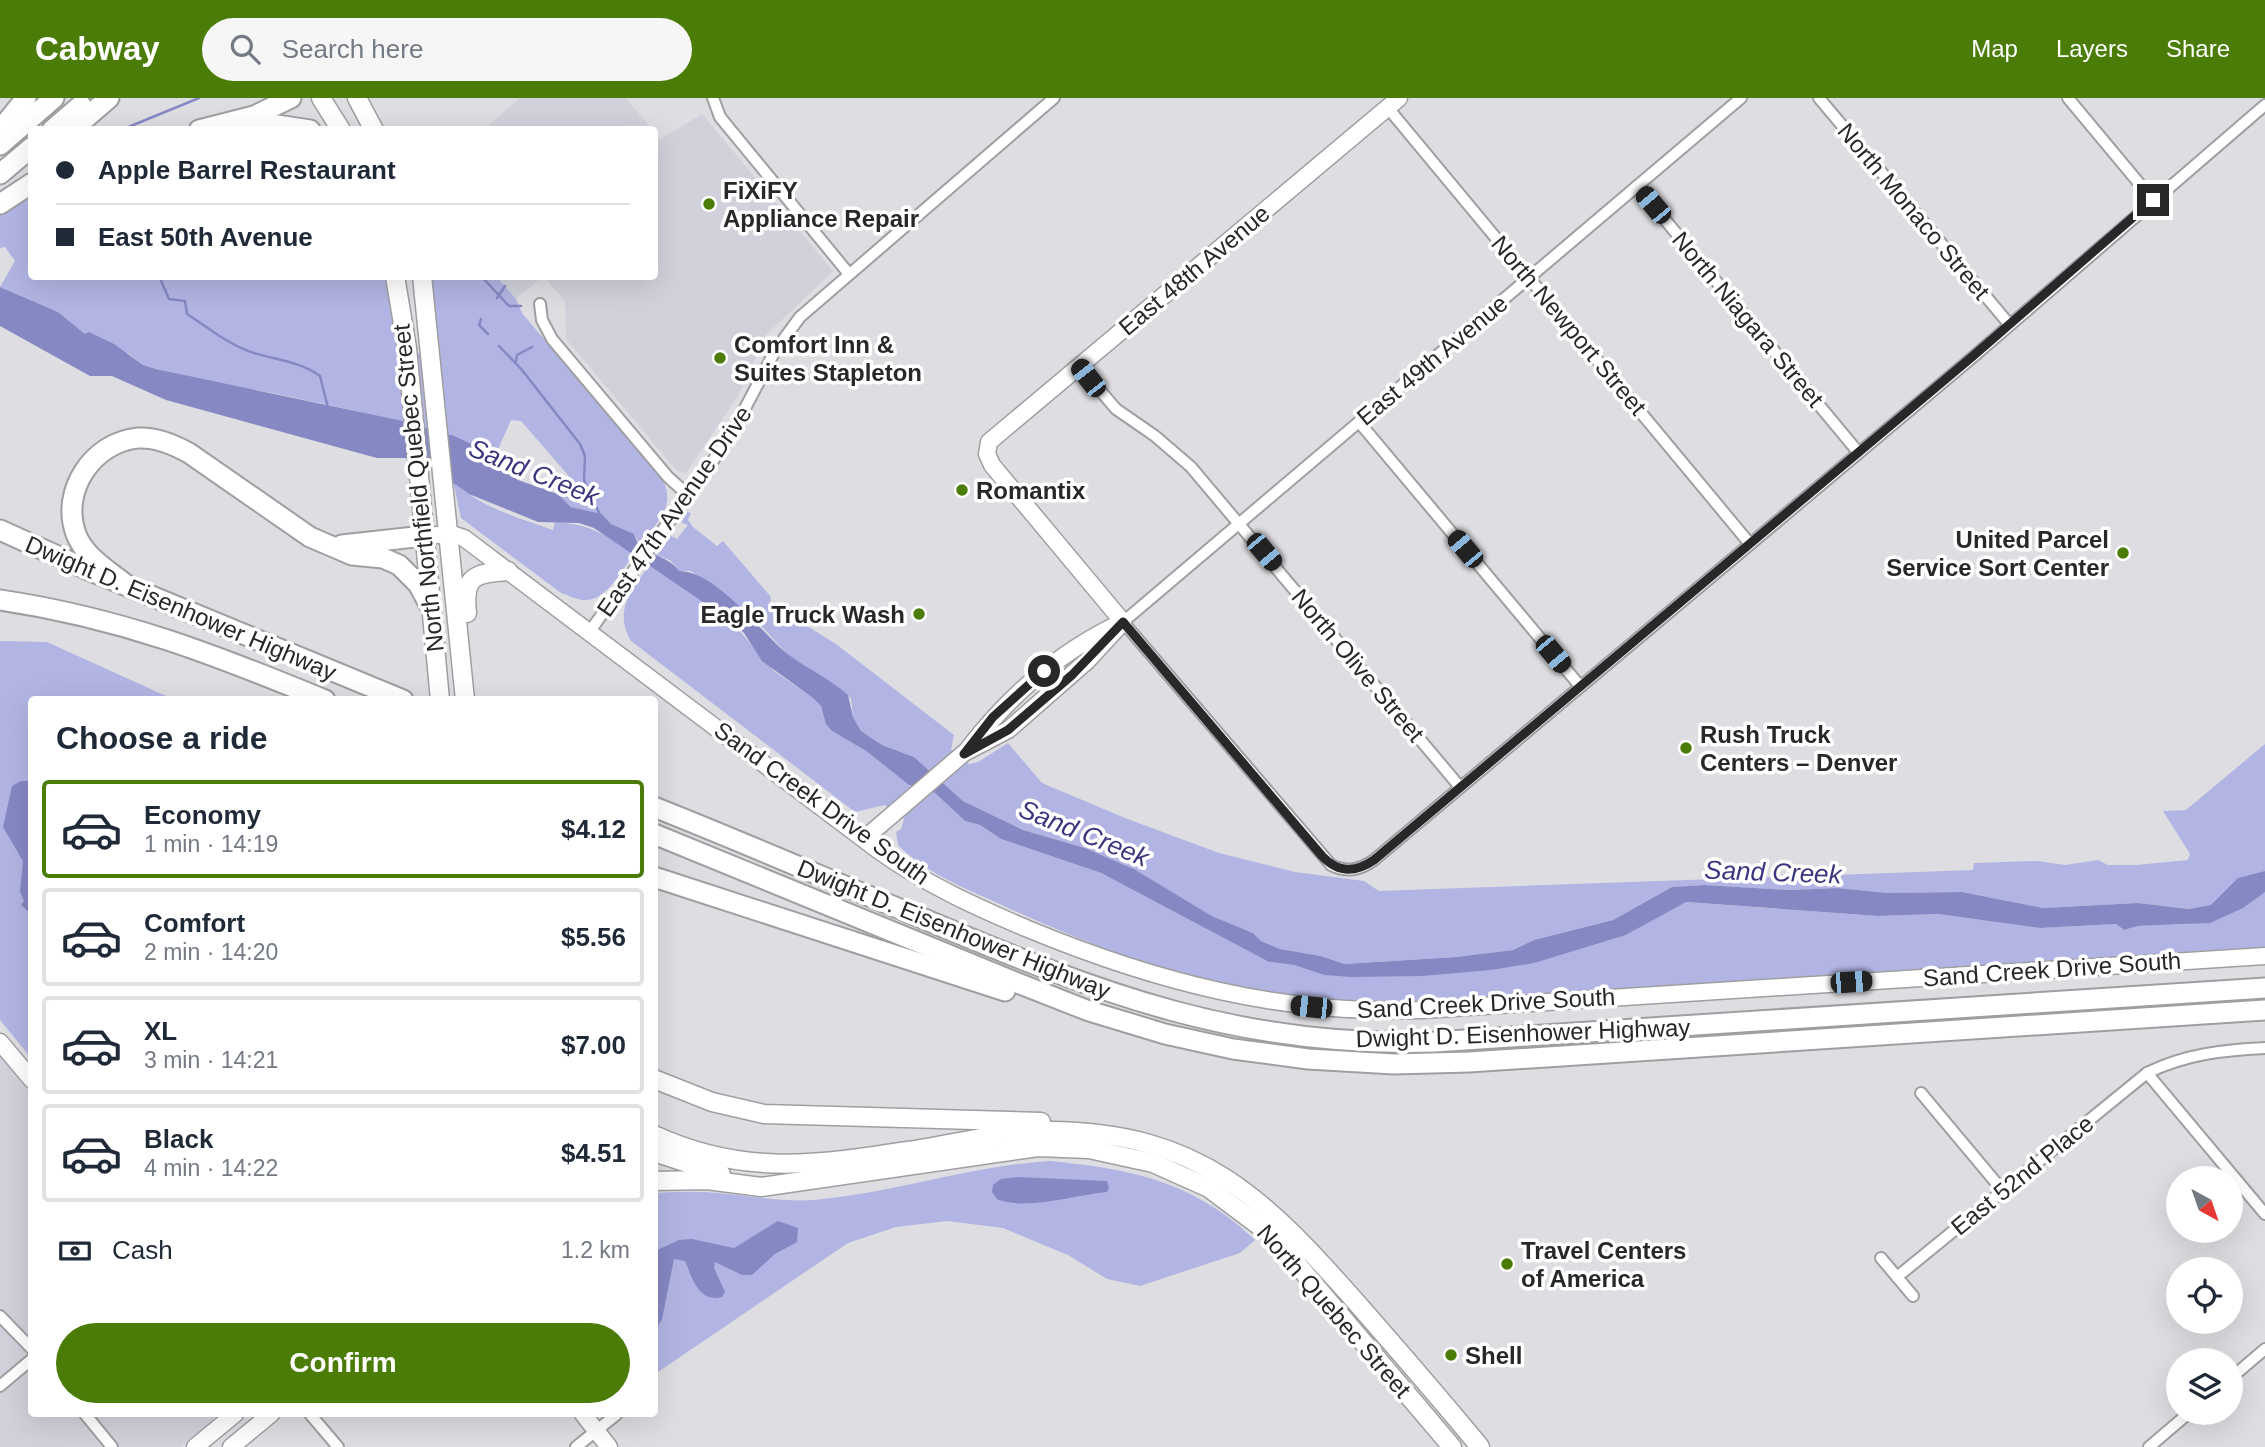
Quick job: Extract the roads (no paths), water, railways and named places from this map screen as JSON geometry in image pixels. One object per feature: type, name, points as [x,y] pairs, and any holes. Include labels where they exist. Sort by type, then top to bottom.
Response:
[{"type":"highway","points":[[0,130],[26,98]]},
{"type":"highway","points":[[0,145],[54,98]]},
{"type":"highway","points":[[39,126],[71,98]]},
{"type":"highway","points":[[57,126],[89,98]]},
{"type":"highway","points":[[77,126],[109,98]]},
{"type":"highway","points":[[215,126],[254,116],[291,98]]},
{"type":"highway","points":[[0,161],[28,136]]},
{"type":"highway","points":[[0,174],[28,150]]},
{"type":"highway","points":[[0,191],[28,167]]},
{"type":"highway","points":[[0,204],[28,186]]},
{"type":"highway","points":[[129,587],[85,550],[73,525],[72,507],[75,488],[83,470],[97,456],[127,440],[149,438],[179,447],[289,524],[327,545],[352,555],[383,558],[399,565],[418,584],[430,606]]},
{"type":"highway","name":"Dwight D. Eisenhower Highway","points":[[0,530],[129,587],[393,696]]},
{"type":"highway","points":[[327,545],[424,536]]},
{"type":"highway","name":"Dwight D. Eisenhower Highway","points":[[0,600],[81,614],[155,634],[315,696]]},
{"type":"highway","name":"Dwight D. Eisenhower Highway","points":[[658,809],[1106,992],[1196,1018],[1304,1037],[1434,1042],[2265,988]]},
{"type":"highway","name":"Dwight D. Eisenhower Highway","points":[[658,836],[966,962],[1121,1021],[1241,1050],[1315,1060],[1394,1064],[2265,1010]]},
{"type":"highway","points":[[658,878],[1074,1014],[1121,1021]]},
{"type":"main road","points":[[321,98],[338,126]]},
{"type":"main road","points":[[357,98],[371,124]]},
{"type":"main road","points":[[367,98],[371,124]]},
{"type":"main road","name":"East 48th Avenue","points":[[1101,595],[992,465],[987,454],[989,442],[1394,103]]},
{"type":"main road","name":"North Northfield Quebec Street","points":[[396,280],[407,348],[439,693]]},
{"type":"main road","name":"North Northfield Quebec Street","points":[[422,280],[467,696]]},
{"type":"main road","points":[[424,536],[448,534]]},
{"type":"main road","name":"Sand Creek Drive South","points":[[448,534],[464,538],[905,869],[946,892],[1101,958],[1195,988],[1311,1007],[1436,1010],[2265,956]]},
{"type":"main road","points":[[467,696],[466,590],[478,574],[508,571]]},
{"type":"main road","points":[[1101,595],[1123,622]]},
{"type":"main road","points":[[1089,638],[1103,616],[1105,606],[1101,595]]},
{"type":"main road","name":"East 49th Avenue","points":[[964,754],[993,717],[1064,652],[1123,622]]},
{"type":"main road","name":"East 49th Avenue","points":[[864,839],[964,754],[1008,730],[1072,675],[1123,622]]},
{"type":"main road","points":[[0,1042],[28,1075]]},
{"type":"main road","points":[[658,1081],[712,1102],[764,1114],[1086,1123],[1158,1138],[1177,1154]]},
{"type":"main road","points":[[658,1136],[715,1157],[784,1166],[825,1164],[983,1138],[1048,1131],[1110,1136],[1177,1154]]},
{"type":"main road","name":"North Quebec Street","points":[[795,1182],[1038,1147],[1105,1152],[1168,1168],[1222,1195],[1273,1236],[1452,1447]]},
{"type":"main road","points":[[658,1153],[725,1175],[795,1182]]},
{"type":"main road","name":"North Quebec Street","points":[[1177,1154],[1240,1187],[1289,1227],[1480,1447]]},
{"type":"main road","points":[[658,1181],[706,1180],[761,1187],[795,1182]]},
{"type":"main road","points":[[195,1447],[231,1417]]},
{"type":"main road","points":[[231,1447],[267,1417]]},
{"type":"main road","points":[[585,1417],[609,1447]]},
{"type":"street","points":[[713,98],[720,117],[849,274]]},
{"type":"street","name":"East 47th Avenue Drive","points":[[590,632],[745,413],[782,340],[810,307],[1054,98]]},
{"type":"street","name":"East 49th Avenue","points":[[1123,622],[1741,98]]},
{"type":"street","name":"North Monaco Street","points":[[1819,98],[2008,324]]},
{"type":"street","points":[[2068,98],[2153,200]]},
{"type":"street","name":"North Newport Street","points":[[1394,103],[1529,277],[1750,544]]},
{"type":"street","points":[[1123,622],[1322,856],[1331,865],[1348,870],[1358,869],[1374,860],[1750,544],[2265,105]]},
{"type":"street","name":"North Niagara Street","points":[[1637,186],[1858,452]]},
{"type":"street","points":[[540,304],[545,329],[552,339],[668,477],[688,495]]},
{"type":"street","name":"North Olive Street","points":[[1079,366],[1116,409],[1181,457],[1460,787]]},
{"type":"street","points":[[1359,422],[1580,686]]},
{"type":"street","name":"East 52nd Place","points":[[1898,1278],[2147,1073],[2172,1062],[2202,1054],[2265,1048]]},
{"type":"street","points":[[2147,1073],[2265,1214]]},
{"type":"street","points":[[1921,1093],[2003,1191]]},
{"type":"street","points":[[1881,1258],[1913,1296]]},
{"type":"street","points":[[0,1316],[28,1345]]},
{"type":"street","points":[[2243,1368],[2265,1349]]},
{"type":"street","points":[[0,1386],[28,1362]]},
{"type":"street","points":[[88,1417],[113,1447]]},
{"type":"street","points":[[313,1417],[338,1447]]},
{"type":"street","points":[[576,1447],[613,1417]]},
{"type":"street","points":[[2149,1447],[2175,1425]]},
{"type":"waterway","points":[[131,126],[199,98]]},
{"type":"waterway","points":[[161,280],[169,299],[185,301],[187,314],[224,339],[248,351],[294,363],[320,376],[328,408]]},
{"type":"waterway","points":[[485,280],[509,306],[521,306]]},
{"type":"waterway","points":[[497,298],[505,286]]},
{"type":"waterway","points":[[481,319],[479,325],[488,334]]},
{"type":"waterway","name":"Sand Creek","points":[[499,346],[522,370],[580,444],[585,456],[584,480],[601,517]]},
{"type":"waterway","points":[[516,362],[517,355],[532,347]]},
{"type":"place","name":"FiXiFY Appliance Repair","points":[[709,204]]},
{"type":"place","name":"Comfort Inn & Suites Stapleton","points":[[720,358]]},
{"type":"place","name":"Romantix","points":[[962,490]]},
{"type":"place","name":"United Parcel Service Sort Center","points":[[2123,553]]},
{"type":"place","name":"Eagle Truck Wash","points":[[919,614]]},
{"type":"place","name":"Rush Truck Centers – Denver","points":[[1686,748]]},
{"type":"place","name":"Travel Centers of America","points":[[1507,1264]]},
{"type":"place","name":"Shell","points":[[1451,1355]]}]
